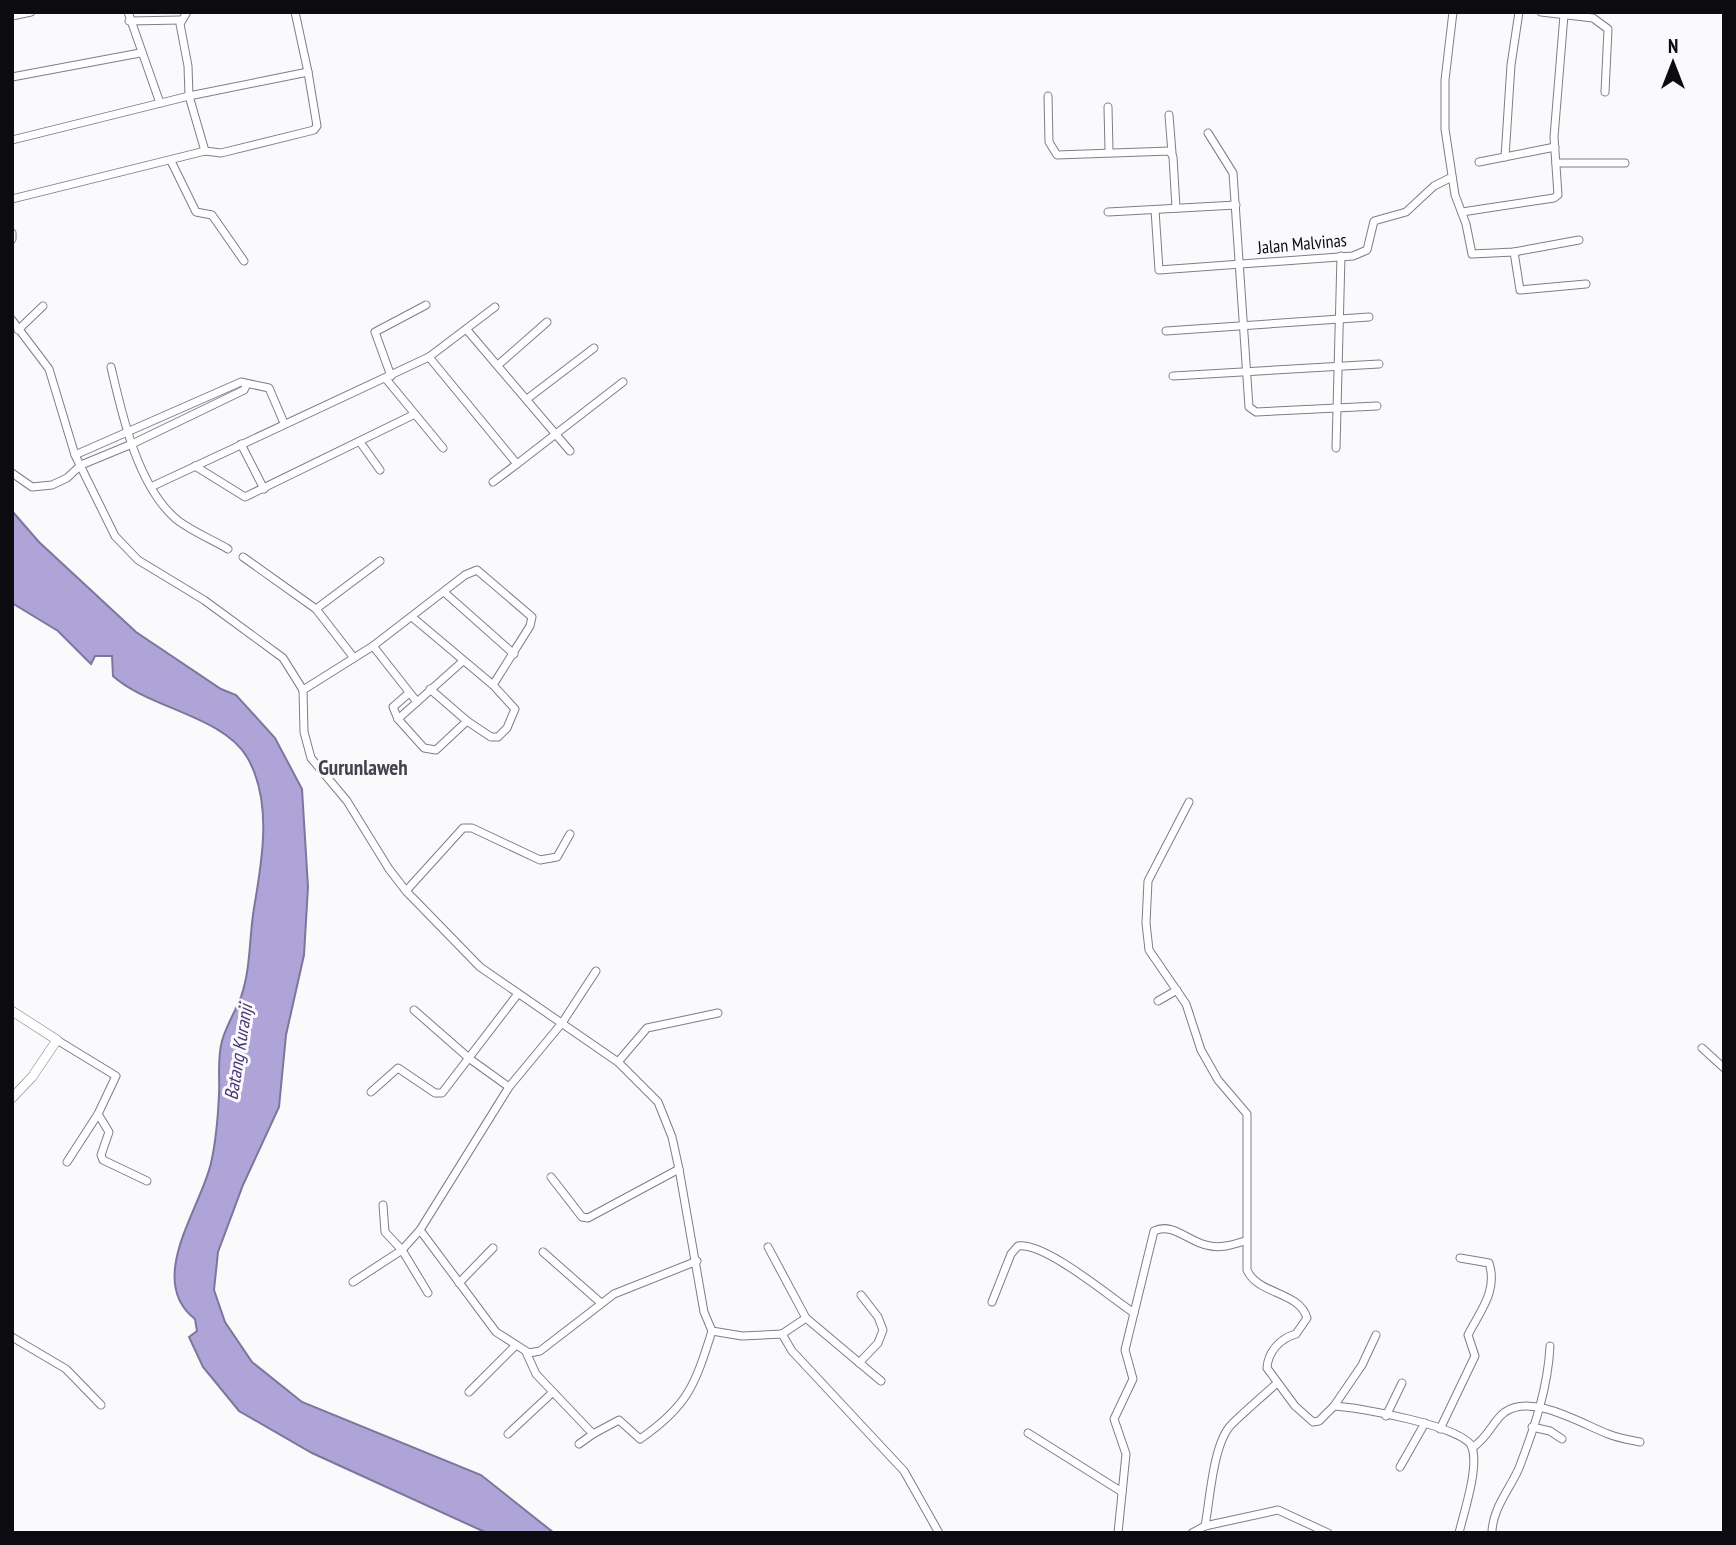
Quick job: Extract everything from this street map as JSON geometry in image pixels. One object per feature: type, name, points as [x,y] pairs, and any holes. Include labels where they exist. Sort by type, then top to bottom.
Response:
[{"type":"street","points":[[12,16],[31,12]]},
{"type":"street","points":[[187,12],[181,20],[189,96],[205,151]]},
{"type":"street","points":[[12,200],[205,151],[221,153],[314,130],[317,125],[295,12]]},
{"type":"street","points":[[1453,12],[1444,110],[1452,177],[1472,254],[1514,251],[1579,240]]},
{"type":"street","points":[[1505,157],[1511,65],[1519,12]]},
{"type":"street","points":[[1541,12],[1581,14],[1599,20],[1608,29],[1605,92]]},
{"type":"street","points":[[1462,212],[1554,198],[1559,190],[1555,147],[1564,15]]},
{"type":"street","points":[[160,103],[128,17],[181,20]]},
{"type":"street","points":[[12,76],[140,53]]},
{"type":"street","points":[[12,140],[189,96],[308,72]]},
{"type":"street","points":[[1048,96],[1049,142],[1057,155],[1164,149],[1172,154]]},
{"type":"street","points":[[1108,107],[1110,151]]},
{"type":"street","points":[[1169,115],[1176,208]]},
{"type":"street","points":[[1208,133],[1230,164],[1241,265],[1249,407],[1256,412],[1377,406]]},
{"type":"street","points":[[1479,162],[1555,147]]},
{"type":"street","points":[[171,161],[197,212],[212,215],[244,261]]},
{"type":"street","points":[[1556,163],[1625,163]]},
{"type":"street","name":"Jalan Malvinas","points":[[1155,210],[1159,271],[1361,255],[1369,244],[1374,221],[1406,212],[1434,186],[1452,177]]},
{"type":"street","points":[[1108,212],[1236,205]]},
{"type":"street","points":[[12,233],[12,239]]},
{"type":"street","points":[[1514,251],[1520,290],[1586,284]]},
{"type":"street","points":[[1336,448],[1341,257]]},
{"type":"street","points":[[426,305],[375,332],[389,377],[413,415],[443,448]]},
{"type":"street","points":[[18,330],[43,306]]},
{"type":"street","points":[[153,486],[429,357],[495,307]]},
{"type":"street","points":[[1166,331],[1369,317]]},
{"type":"street","points":[[12,320],[49,369],[75,454],[110,528],[125,549],[276,651],[303,690],[303,732],[311,758],[347,801],[389,869],[406,891],[480,967],[618,1062],[643,1084],[662,1109],[679,1169],[704,1312],[712,1331],[697,1380],[666,1421],[640,1439],[619,1420],[579,1444]]},
{"type":"street","points":[[498,365],[547,322]]},
{"type":"street","points":[[467,330],[570,452]]},
{"type":"street","points":[[527,398],[594,348]]},
{"type":"street","points":[[429,357],[517,464]]},
{"type":"street","points":[[1173,376],[1379,364]]},
{"type":"street","points":[[111,367],[127,434],[153,486],[174,517],[228,549]]},
{"type":"street","points":[[493,482],[623,382]]},
{"type":"street","points":[[75,454],[127,434],[239,383],[269,388],[284,423]]},
{"type":"street","points":[[12,474],[32,487],[45,488],[67,478],[81,465],[132,444],[244,390],[246,386]]},
{"type":"street","points":[[187,405],[191,414]]},
{"type":"street","points":[[195,466],[241,496],[264,489],[413,415]]},
{"type":"street","points":[[360,442],[380,470]]},
{"type":"street","points":[[241,444],[264,489]]},
{"type":"street","points":[[243,557],[316,609],[354,658]]},
{"type":"street","points":[[316,609],[380,561]]},
{"type":"street","points":[[303,690],[373,646],[465,575],[477,570],[526,609],[533,621],[493,685]]},
{"type":"street","points":[[444,592],[514,654]]},
{"type":"street","points":[[412,617],[493,685],[514,705],[515,711],[507,728],[495,738],[467,722],[430,689]]},
{"type":"street","points":[[373,646],[417,702]]},
{"type":"street","points":[[398,719],[463,661]]},
{"type":"street","points":[[409,694],[393,708],[398,719],[424,748],[433,751],[467,722]]},
{"type":"street","points":[[1189,802],[1154,866],[1147,896],[1149,950],[1177,990],[1193,1019],[1206,1060],[1218,1080],[1247,1114],[1245,1241],[1250,1277],[1301,1307],[1307,1318],[1300,1330],[1281,1341],[1270,1355],[1267,1368],[1277,1383],[1313,1422],[1319,1421],[1334,1406],[1362,1365],[1376,1335]]},
{"type":"street","points":[[406,891],[463,828],[472,828],[540,860],[557,857],[570,834]]},
{"type":"street","points":[[353,1282],[402,1250],[421,1230],[509,1087],[562,1023],[596,971]]},
{"type":"street","points":[[1158,1001],[1177,990]]},
{"type":"street","points":[[371,1092],[398,1068],[435,1093],[442,1093],[517,995]]},
{"type":"street","points":[[414,1010],[470,1059],[509,1087]]},
{"type":"street","points":[[12,1011],[115,1074],[115,1081],[98,1114],[67,1162]]},
{"type":"street","points":[[618,1062],[647,1028],[718,1013]]},
{"type":"street","points":[[12,1098],[32,1077],[56,1038]]},
{"type":"street","points":[[1702,1048],[1724,1068]]},
{"type":"street","points":[[98,1114],[109,1132],[101,1155],[103,1160],[146,1181]]},
{"type":"street","points":[[551,1177],[582,1217],[587,1218],[679,1169]]},
{"type":"street","points":[[383,1205],[386,1231],[402,1250],[428,1293]]},
{"type":"street","points":[[1118,1533],[1126,1454],[1114,1419],[1133,1379],[1125,1350],[1154,1231],[1162,1227],[1171,1229],[1205,1245],[1218,1247],[1245,1241]]},
{"type":"street","points":[[421,1230],[496,1332],[526,1352],[540,1351],[601,1303],[667,1270],[696,1261]]},
{"type":"street","points":[[992,1302],[1011,1254],[1018,1246],[1027,1246],[1068,1268],[1134,1313]]},
{"type":"street","points":[[768,1247],[806,1318],[881,1381]]},
{"type":"street","points":[[459,1283],[493,1248]]},
{"type":"street","points":[[543,1252],[601,1303]]},
{"type":"street","points":[[1440,1429],[1475,1356],[1468,1335],[1484,1309],[1491,1284],[1489,1262],[1460,1258]]},
{"type":"street","points":[[859,1363],[878,1343],[883,1330],[878,1317],[860,1295]]},
{"type":"street","points":[[712,1331],[741,1336],[782,1334],[806,1318]]},
{"type":"street","points":[[782,1334],[792,1351],[904,1471],[939,1533]]},
{"type":"street","points":[[12,1337],[66,1369],[101,1405]]},
{"type":"street","points":[[470,1392],[515,1346]]},
{"type":"street","points":[[1492,1533],[1493,1518],[1518,1469],[1538,1410],[1549,1371],[1550,1346]]},
{"type":"street","points":[[526,1352],[536,1374],[593,1434]]},
{"type":"street","points":[[1205,1526],[1214,1469],[1227,1432],[1277,1383]]},
{"type":"street","points":[[1386,1416],[1402,1383]]},
{"type":"street","points":[[508,1434],[553,1392]]},
{"type":"street","points":[[1472,1448],[1487,1438],[1504,1412],[1528,1405],[1538,1410],[1569,1415],[1611,1436],[1640,1443]]},
{"type":"street","points":[[1334,1406],[1425,1423],[1465,1439],[1472,1448],[1470,1487],[1459,1533]]},
{"type":"street","points":[[1401,1467],[1425,1423]]},
{"type":"street","points":[[1532,1427],[1550,1431],[1562,1439]]},
{"type":"street","points":[[1028,1433],[1122,1492]]},
{"type":"street","points":[[1192,1533],[1205,1526],[1278,1510],[1328,1533]]},
{"type":"water","name":"Batang Kuranji","points":[[12,511],[39,542],[136,632],[221,689],[236,695],[275,738],[302,789],[308,887],[304,955],[286,1035],[279,1107],[243,1185],[218,1252],[214,1290],[225,1322],[252,1362],[302,1402],[481,1475],[554,1533],[487,1533],[312,1453],[239,1411],[203,1367],[189,1337],[197,1331],[195,1319],[181,1303],[175,1284],[175,1264],[180,1243],[211,1163],[217,1120],[220,1048],[247,975],[262,852],[263,812],[260,793],[247,757],[236,743],[203,722],[128,687],[113,676],[112,656],[95,656],[91,664],[58,631],[12,603]]},
{"type":"district","name":"Gurunlaweh","points":[[363,768]]}]
